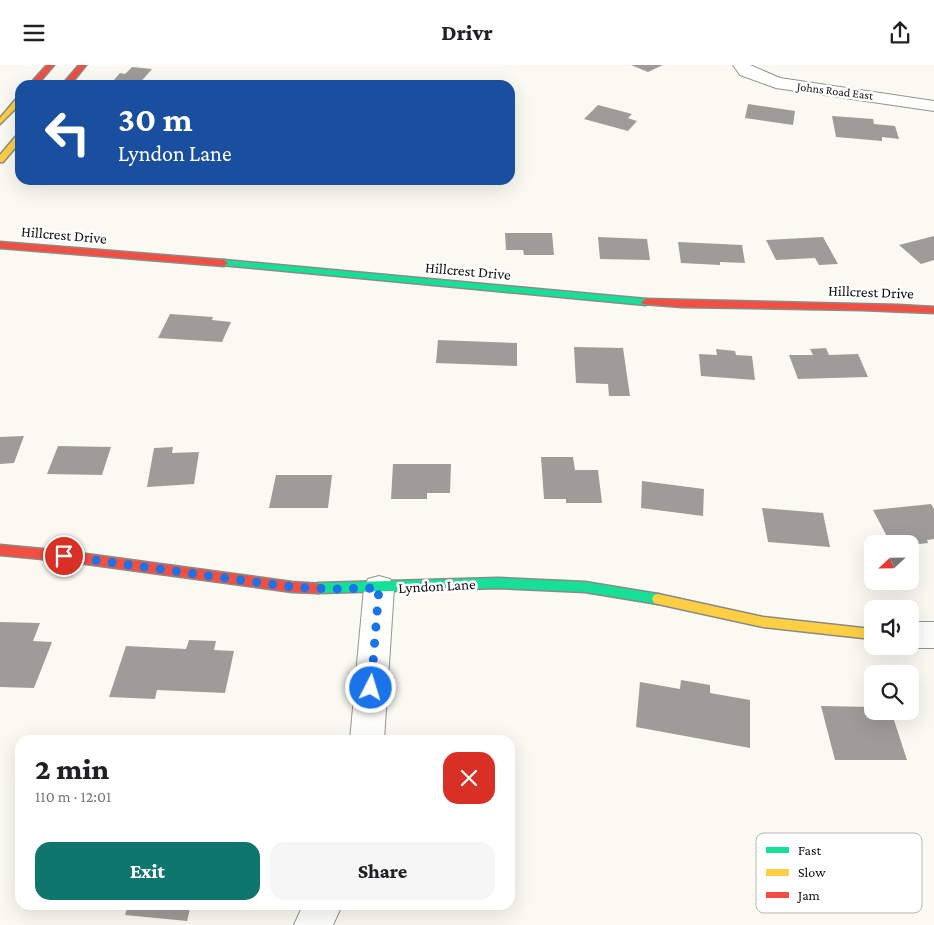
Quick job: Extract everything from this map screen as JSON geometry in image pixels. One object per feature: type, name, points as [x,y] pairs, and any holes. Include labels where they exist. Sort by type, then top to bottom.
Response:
[{"type":"street","points":[[38,80],[51,65]]},
{"type":"street","points":[[70,80],[83,65]]},
{"type":"street","name":"Johns Road East","points":[[741,65],[746,71],[776,83],[934,105]]},
{"type":"street","points":[[0,122],[15,106]]},
{"type":"street","points":[[0,160],[15,143]]},
{"type":"street","name":"Hillcrest Drive","points":[[0,245],[321,271],[628,300],[749,305],[880,305],[934,310]]},
{"type":"street","name":"Lyndon Lane","points":[[0,550],[64,556],[292,587],[332,589],[498,583],[585,587],[628,593],[763,622],[864,633]]},
{"type":"street","points":[[367,735],[379,588]]},
{"type":"street","points":[[919,635],[934,635]]},
{"type":"street","points":[[313,925],[320,910]]},
{"type":"building","points":[[631,65],[663,65],[648,72]]},
{"type":"building","points":[[132,67],[152,69],[142,80],[114,80],[120,73],[125,74]]},
{"type":"building","points":[[748,104],[795,111],[793,125],[745,118]]},
{"type":"building","points":[[598,105],[632,114],[628,118],[637,121],[628,131],[584,119]]},
{"type":"building","points":[[832,116],[873,119],[874,124],[895,126],[899,139],[882,137],[882,141],[836,137]]},
{"type":"building","points":[[505,233],[552,233],[554,255],[524,255],[523,250],[506,250]]},
{"type":"building","points":[[934,236],[934,260],[921,264],[899,245]]},
{"type":"building","points":[[598,237],[647,239],[650,260],[600,259]]},
{"type":"building","points":[[823,237],[838,264],[819,265],[815,258],[776,260],[766,240]]},
{"type":"building","points":[[678,242],[742,245],[745,263],[720,262],[720,265],[681,263]]},
{"type":"building","points":[[170,314],[213,317],[212,320],[231,322],[222,342],[158,338]]},
{"type":"building","points":[[438,340],[517,343],[517,366],[436,363]]},
{"type":"building","points":[[574,347],[623,348],[630,396],[609,396],[608,384],[576,383]]},
{"type":"building","points":[[826,348],[829,355],[858,354],[868,377],[798,379],[789,355],[813,355],[810,349]]},
{"type":"building","points":[[716,349],[735,351],[736,355],[752,356],[755,380],[701,376],[699,354],[717,355]]},
{"type":"building","points":[[24,436],[14,463],[0,464],[0,437]]},
{"type":"building","points":[[58,446],[111,447],[102,475],[47,474]]},
{"type":"building","points":[[173,447],[172,453],[199,452],[194,484],[147,487],[154,448]]},
{"type":"building","points":[[541,457],[573,457],[575,470],[598,470],[602,503],[566,503],[566,499],[544,499]]},
{"type":"building","points":[[393,464],[451,464],[450,493],[427,493],[427,499],[391,499]]},
{"type":"building","points":[[276,475],[332,475],[328,508],[269,508]]},
{"type":"building","points":[[642,481],[704,489],[703,516],[641,508]]},
{"type":"building","points":[[931,504],[934,509],[934,539],[927,540],[928,543],[919,544],[919,535],[886,535],[873,510]]},
{"type":"building","points":[[762,508],[823,513],[830,547],[768,542]]},
{"type":"building","points":[[0,622],[40,623],[33,641],[52,642],[34,688],[0,687]]},
{"type":"building","points":[[189,640],[216,641],[214,650],[234,651],[225,693],[157,690],[155,699],[109,697],[126,646],[186,649]]},
{"type":"building","points":[[681,680],[710,685],[710,693],[750,700],[750,748],[636,727],[640,682],[680,689]]},
{"type":"building","points":[[821,706],[864,707],[864,720],[894,720],[907,760],[835,760]]},
{"type":"building","points":[[126,910],[190,910],[187,921],[125,915]]},
{"type":"traffic: fast","points":[[224,263],[646,302]]},
{"type":"traffic: fast","points":[[318,588],[498,583],[585,587],[658,599]]},
{"type":"traffic: slow","points":[[0,122],[15,106]]},
{"type":"traffic: slow","points":[[0,160],[15,143]]},
{"type":"traffic: slow","points":[[658,599],[763,622],[864,633]]},
{"type":"traffic: jam","points":[[38,80],[51,65]]},
{"type":"traffic: jam","points":[[70,80],[83,65]]},
{"type":"traffic: jam","points":[[0,245],[224,263]]},
{"type":"traffic: jam","points":[[646,302],[934,310]]},
{"type":"traffic: jam","points":[[0,550],[64,556],[292,587],[318,588]]},
{"type":"route","points":[[64,556],[292,587],[332,589],[379,588],[371,688]]}]
